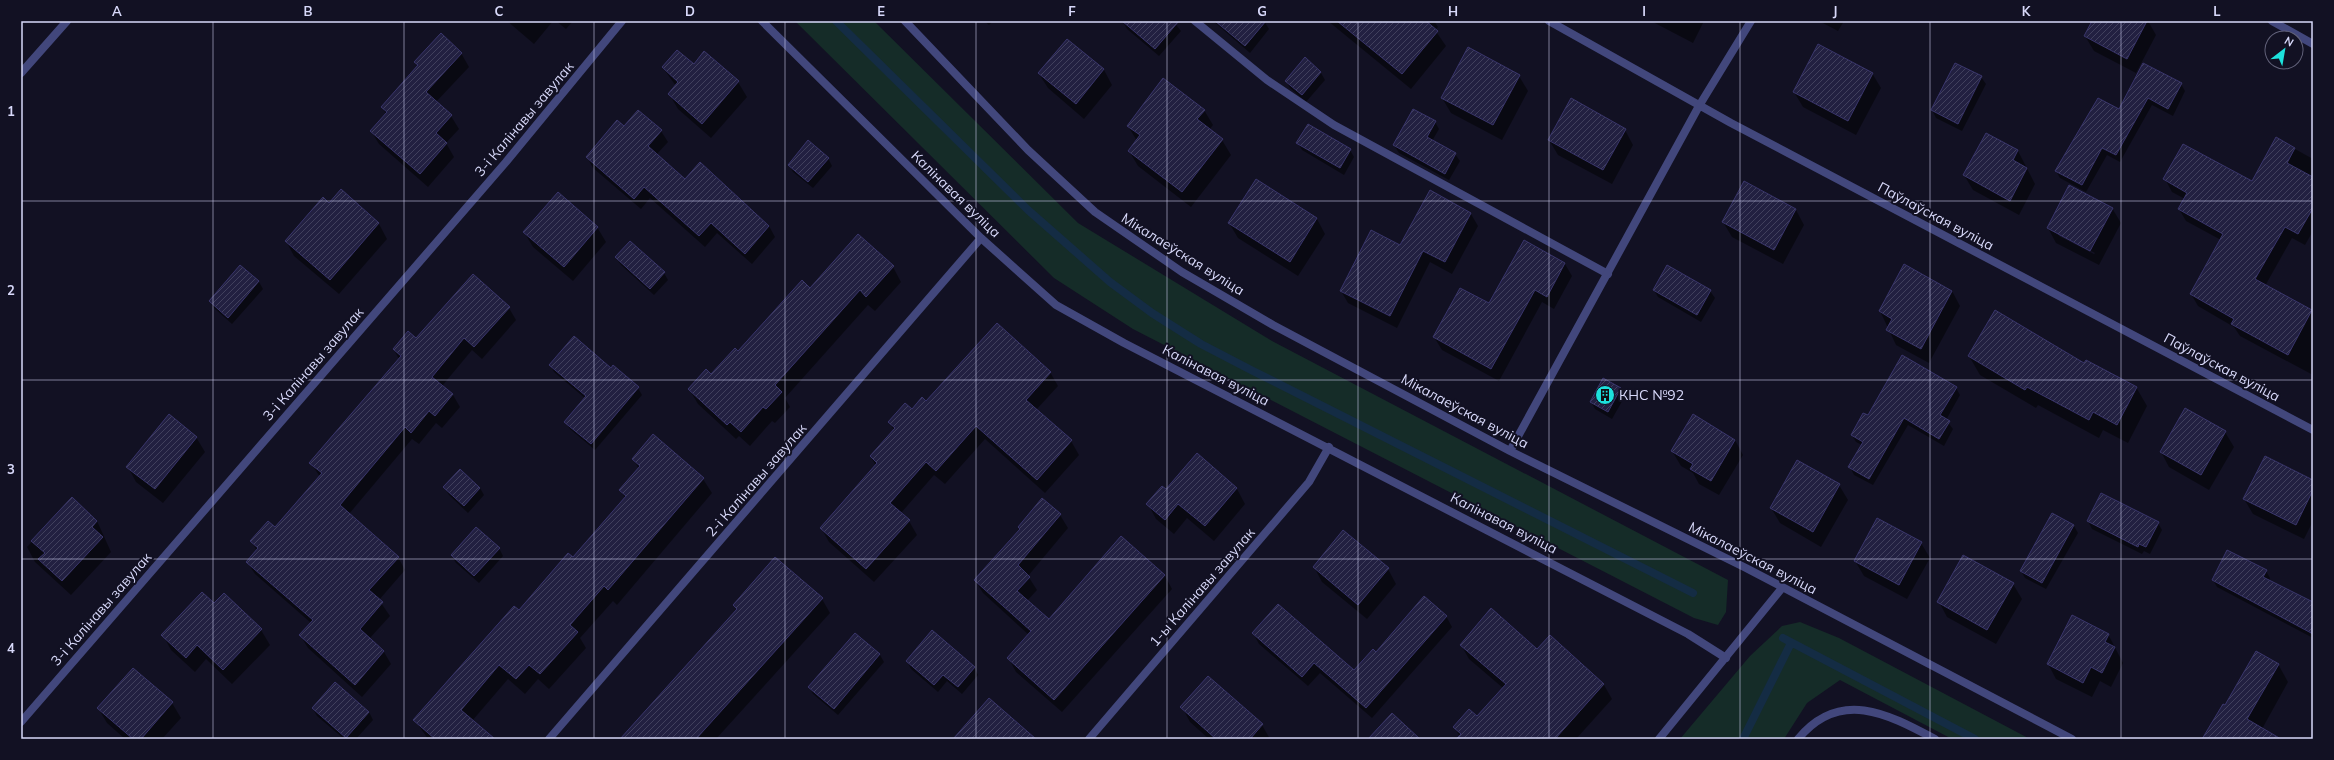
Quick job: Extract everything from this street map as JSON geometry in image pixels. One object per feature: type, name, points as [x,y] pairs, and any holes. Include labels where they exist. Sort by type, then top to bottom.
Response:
[{"type":"street","points":[[21,73],[67,21]]},
{"type":"street","name":"3-і Калінавы завулак","points":[[21,722],[506,162],[622,21]]},
{"type":"street","name":"Калінавая вуліца","points":[[762,21],[981,238],[1056,304],[1124,343],[1329,447],[1688,634],[1726,658]]},
{"type":"street","name":"Мікалаеўская вуліца","points":[[904,21],[1028,150],[1095,212],[1136,242],[1182,272],[1273,324],[1510,451],[1782,588],[2072,739]]},
{"type":"street","points":[[1194,21],[1267,80],[1314,112],[1371,146],[1608,274]]},
{"type":"street","name":"Паўлаўская вуліца","points":[[1549,21],[1699,106],[2313,430]]},
{"type":"street","points":[[1510,451],[1699,106],[1751,21]]},
{"type":"street","points":[[2272,21],[2313,44]]},
{"type":"street","name":"2-і Калінавы завулак","points":[[550,739],[981,238]]},
{"type":"street","name":"1-ы Калінавы завулак","points":[[1089,739],[1309,482],[1329,447]]},
{"type":"street","points":[[1659,739],[1782,588]]},
{"type":"street","points":[[1798,739],[1816,723],[1832,713],[1848,709],[1883,713],[1935,739]]},
{"type":"green space","points":[[795,21],[874,21],[1078,223],[1272,341],[1728,580],[1726,612],[1718,625],[1694,618],[1133,329],[1054,278]]},
{"type":"green space","points":[[1800,622],[1839,638],[2030,739],[1952,739],[1840,680],[1807,703],[1784,739],[1680,739],[1750,656],[1782,626]]},
{"type":"building","points":[[1122,21],[1179,21],[1155,49]]},
{"type":"building","points":[[1215,21],[1266,21],[1245,46]]},
{"type":"building","points":[[1337,21],[1426,21],[1438,31],[1402,74]]},
{"type":"building","points":[[2092,21],[2147,21],[2127,59],[2084,36]]},
{"type":"building","points":[[441,33],[462,53],[426,92],[452,115],[436,133],[447,143],[420,174],[370,131],[387,112],[381,107],[418,65],[414,62]]},
{"type":"building","points":[[1067,39],[1104,69],[1076,104],[1038,73]]},
{"type":"building","points":[[1818,44],[1873,73],[1848,121],[1793,92]]},
{"type":"building","points":[[1468,47],[1520,75],[1493,125],[1441,98]]},
{"type":"building","points":[[677,50],[694,64],[704,51],[739,81],[702,124],[668,94],[678,82],[662,67]]},
{"type":"building","points":[[1305,57],[1321,72],[1302,95],[1285,81]]},
{"type":"building","points":[[1955,63],[1982,76],[1958,124],[1931,110]]},
{"type":"building","points":[[2143,63],[2182,83],[2168,109],[2148,98],[2116,155],[2102,148],[2082,185],[2055,171],[2098,98],[2119,109]]},
{"type":"building","points":[[1163,78],[1205,110],[1197,119],[1223,139],[1182,192],[1128,151],[1140,135],[1127,126]]},
{"type":"building","points":[[1571,98],[1626,129],[1603,170],[1548,140]]},
{"type":"building","points":[[1413,109],[1436,121],[1427,137],[1456,153],[1445,174],[1393,145]]},
{"type":"building","points":[[638,110],[662,130],[648,146],[685,179],[700,162],[769,226],[745,254],[711,223],[699,236],[644,187],[634,199],[586,157],[617,120],[624,126]]},
{"type":"building","points":[[1308,124],[1351,149],[1340,168],[1296,143]]},
{"type":"building","points":[[1986,133],[2018,150],[2013,160],[2027,168],[2010,201],[1963,175]]},
{"type":"building","points":[[2276,137],[2295,148],[2287,163],[2313,177],[2313,208],[2298,234],[2285,227],[2255,279],[2312,310],[2288,355],[2231,324],[2234,319],[2190,294],[2223,234],[2178,209],[2187,193],[2163,179],[2183,144],[2252,181]]},
{"type":"building","points":[[808,140],[829,158],[808,182],[788,165]]},
{"type":"building","points":[[1256,179],[1317,218],[1290,262],[1228,223]]},
{"type":"building","points":[[1744,181],[1796,209],[1774,250],[1722,222]]},
{"type":"building","points":[[2069,185],[2113,208],[2090,251],[2047,228]]},
{"type":"building","points":[[341,189],[379,223],[330,280],[285,241],[323,197],[329,203]]},
{"type":"building","points":[[1430,190],[1471,213],[1445,262],[1423,251],[1390,316],[1340,291],[1371,230],[1400,245]]},
{"type":"building","points":[[558,192],[598,227],[564,267],[523,232]]},
{"type":"building","points":[[858,234],[894,266],[866,297],[860,290],[775,385],[782,392],[766,409],[763,407],[741,432],[730,422],[727,425],[688,389],[706,369],[711,374],[735,348],[738,351],[802,280],[810,288]]},
{"type":"building","points":[[1524,240],[1565,263],[1547,297],[1535,290],[1491,369],[1433,337],[1460,288],[1489,303]]},
{"type":"building","points":[[630,241],[665,272],[650,289],[615,257]]},
{"type":"building","points":[[1904,264],[1952,291],[1921,349],[1886,330],[1892,319],[1879,311]]},
{"type":"building","points":[[240,265],[259,281],[228,318],[209,301]]},
{"type":"building","points":[[1667,265],[1711,290],[1697,315],[1653,290]]},
{"type":"building","points":[[473,274],[510,307],[474,347],[464,338],[432,377],[453,394],[435,416],[429,411],[411,433],[405,427],[340,505],[399,557],[369,590],[383,602],[360,629],[384,651],[355,685],[299,635],[313,620],[246,562],[258,548],[250,541],[268,521],[275,527],[322,473],[309,463],[401,356],[393,349],[408,331],[416,338]]},
{"type":"building","points":[[1995,310],[2084,363],[2086,360],[2137,387],[2117,425],[2093,412],[2089,420],[2027,387],[2025,390],[1968,356]]},
{"type":"building","points":[[997,323],[1051,372],[1026,400],[1072,440],[1037,480],[976,426],[936,471],[926,462],[890,503],[910,520],[866,569],[820,528],[877,463],[870,456],[895,428],[888,422],[905,403],[912,409],[922,397],[926,401]]},
{"type":"building","points":[[574,336],[611,368],[613,365],[639,387],[591,444],[564,422],[586,396],[549,365]]},
{"type":"building","points":[[1902,355],[1957,387],[1940,415],[1950,421],[1939,439],[1904,418],[1869,479],[1848,467],[1863,442],[1851,435],[1863,413],[1868,415]]},
{"type":"building","name":"КНС №92","points":[[1603,378],[1621,388],[1608,412],[1590,402]]},
{"type":"building","points":[[2185,408],[2226,431],[2201,475],[2160,452]]},
{"type":"building","points":[[169,414],[197,437],[155,489],[126,467]]},
{"type":"building","points":[[1693,414],[1735,440],[1711,481],[1690,469],[1693,464],[1671,451]]},
{"type":"building","points":[[653,434],[704,478],[608,590],[604,586],[570,625],[578,632],[540,674],[529,665],[516,679],[499,665],[461,710],[495,739],[435,739],[413,720],[514,606],[519,610],[568,553],[573,557],[626,496],[619,490],[640,466],[632,459]]},
{"type":"building","points":[[1197,453],[1237,488],[1205,526],[1178,504],[1165,520],[1146,504],[1162,486],[1166,489]]},
{"type":"building","points":[[2265,456],[2313,480],[2313,490],[2296,525],[2243,499]]},
{"type":"building","points":[[1797,460],[1840,484],[1813,532],[1770,508]]},
{"type":"building","points":[[460,469],[480,488],[464,506],[443,487]]},
{"type":"building","points":[[2101,493],[2159,522],[2146,547],[2139,544],[2138,547],[2087,521]]},
{"type":"building","points":[[72,497],[97,521],[92,527],[103,537],[62,581],[38,559],[45,553],[31,541]]},
{"type":"building","points":[[1042,498],[1061,514],[1018,565],[1030,577],[1017,591],[1049,619],[1121,536],[1165,575],[1054,700],[1007,658],[1031,631],[974,580],[1020,529],[1018,527]]},
{"type":"building","points":[[2052,513],[2074,525],[2042,583],[2020,571]]},
{"type":"building","points":[[1877,518],[1922,542],[1899,585],[1854,561]]},
{"type":"building","points":[[476,527],[500,548],[474,576],[451,555]]},
{"type":"building","points":[[1343,530],[1389,568],[1358,605],[1313,567]]},
{"type":"building","points":[[2227,550],[2267,570],[2263,577],[2313,602],[2313,634],[2212,580]]},
{"type":"building","points":[[1963,555],[2014,583],[1987,630],[1937,602]]},
{"type":"building","points":[[775,557],[823,598],[696,739],[620,739],[737,609],[733,605]]},
{"type":"building","points":[[202,592],[214,603],[224,593],[262,629],[223,670],[197,645],[186,658],[161,635]]},
{"type":"building","points":[[1424,596],[1447,616],[1366,708],[1314,663],[1302,677],[1252,633],[1278,604],[1354,670],[1373,649],[1376,652]]},
{"type":"building","points":[[1491,608],[1537,649],[1550,635],[1604,684],[1555,739],[1456,739],[1461,734],[1453,727],[1469,709],[1477,716],[1506,684],[1460,645]]},
{"type":"building","points":[[2072,615],[2109,634],[2105,642],[2115,647],[2102,673],[2091,667],[2083,683],[2047,664]]},
{"type":"building","points":[[932,630],[975,667],[958,687],[943,675],[934,685],[906,661]]},
{"type":"building","points":[[855,633],[880,654],[834,709],[808,687]]},
{"type":"building","points":[[2256,651],[2279,664],[2247,719],[2281,739],[2202,739],[2223,704],[2225,705]]},
{"type":"building","points":[[133,668],[173,702],[141,739],[133,739],[97,708]]},
{"type":"building","points":[[1208,676],[1263,724],[1250,739],[1216,739],[1180,707]]},
{"type":"building","points":[[335,682],[369,712],[346,738],[312,708]]},
{"type":"building","points":[[989,698],[1036,739],[953,739]]},
{"type":"building","points":[[1392,713],[1420,739],[1368,739]]},
{"type":"waterway","points":[[836,21],[1028,210],[1110,282],[1152,313],[1201,344],[1251,370],[1693,593]]},
{"type":"waterway","points":[[1783,638],[1975,739]]},
{"type":"waterway","points":[[1743,739],[1791,643]]},
{"type":"place","name":"КНС №92","points":[[1605,395]]}]
